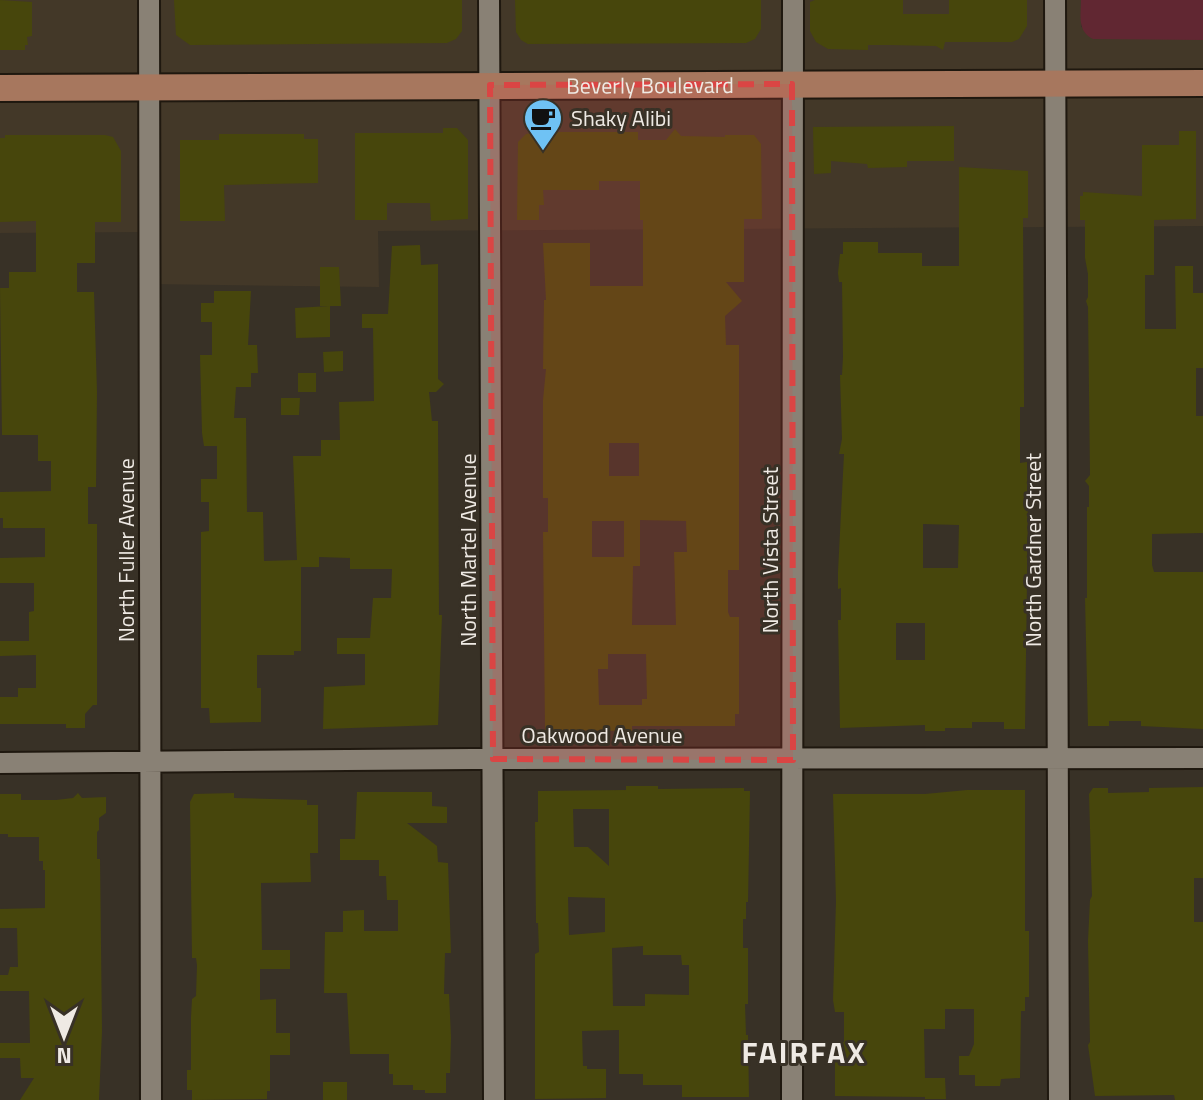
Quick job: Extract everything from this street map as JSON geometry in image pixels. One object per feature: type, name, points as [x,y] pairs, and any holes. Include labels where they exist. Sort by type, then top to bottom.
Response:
[{"type":"main road","name":"Beverly Boulevard","points":[[0,88],[1203,83]]},
{"type":"street","name":"North Fuller Avenue","points":[[149,0],[151,1100]]},
{"type":"street","name":"North Martel Avenue","points":[[489,0],[494,1100]]},
{"type":"street","name":"North Vista Street","points":[[792,1100],[793,0]]},
{"type":"street","name":"North Gardner Street","points":[[1055,0],[1059,1100]]},
{"type":"street","name":"Oakwood Avenue","points":[[0,763],[1203,758]]},
{"type":"highlighted area","points":[[792,84],[793,760],[493,759],[490,85]]},
{"type":"shaded area","points":[[0,0],[1081,0],[1081,27],[1203,39],[1203,226],[378,231],[379,287],[148,284],[147,232],[0,233]]},
{"type":"shaded area","points":[[1081,0],[1203,0],[1203,40],[1093,39],[1082,27]]},
{"type":"building","points":[[0,0],[32,2],[32,36],[27,37],[25,50],[0,50]]},
{"type":"building","points":[[174,0],[462,0],[462,31],[456,39],[447,43],[190,45],[176,35]]},
{"type":"building","points":[[515,0],[761,0],[761,29],[755,39],[746,43],[528,44],[516,32]]},
{"type":"building","points":[[903,0],[903,14],[949,14],[949,0],[1027,0],[1027,26],[1019,39],[1012,42],[945,42],[943,50],[936,46],[890,45],[868,45],[868,50],[828,49],[816,42],[810,31],[810,2]]},
{"type":"building","points":[[954,126],[954,161],[907,161],[907,167],[868,168],[867,164],[831,161],[831,173],[814,174],[813,127]]},
{"type":"building","points":[[443,128],[457,128],[468,140],[468,219],[431,221],[430,203],[387,203],[387,220],[355,220],[355,133],[443,133]]},
{"type":"building","points":[[675,129],[681,136],[754,135],[761,144],[762,219],[744,219],[744,282],[726,282],[742,301],[725,316],[726,345],[739,345],[739,570],[728,570],[728,612],[730,617],[739,617],[739,714],[735,714],[735,726],[632,726],[632,731],[545,730],[543,532],[548,532],[548,498],[543,498],[546,300],[543,243],[590,243],[590,286],[643,286],[643,220],[640,220],[640,181],[599,181],[599,190],[543,190],[544,205],[539,205],[539,220],[517,220],[518,142],[526,134],[559,132],[638,132],[638,140],[666,140]],"holes":[[[609,443],[639,443],[639,476],[609,476]],[[640,520],[686,521],[687,552],[674,552],[676,625],[632,625],[633,566],[640,566]],[[592,521],[624,521],[624,557],[592,557]],[[608,654],[646,654],[647,699],[642,699],[642,705],[599,705],[598,669],[608,669]]]},
{"type":"building","points":[[1179,131],[1196,131],[1196,219],[1154,220],[1154,275],[1145,275],[1145,329],[1176,329],[1175,266],[1193,266],[1193,293],[1203,293],[1203,368],[1196,368],[1196,416],[1203,416],[1203,533],[1152,534],[1152,565],[1154,572],[1203,572],[1203,729],[1141,726],[1141,721],[1109,721],[1109,726],[1088,726],[1085,598],[1089,486],[1085,481],[1090,475],[1088,274],[1085,220],[1080,220],[1080,196],[1083,192],[1142,196],[1142,145],[1179,145]]},
{"type":"building","points":[[219,134],[304,134],[304,139],[318,139],[318,183],[224,185],[225,221],[180,221],[180,140],[219,140]]},
{"type":"building","points":[[5,135],[105,135],[113,137],[121,151],[121,222],[95,222],[95,263],[77,263],[77,292],[94,292],[97,392],[96,487],[88,487],[88,524],[97,524],[97,705],[85,714],[85,728],[66,728],[66,724],[0,724],[0,697],[18,697],[18,688],[36,688],[36,655],[0,656],[0,641],[29,641],[29,612],[34,611],[34,583],[0,583],[0,558],[45,557],[45,528],[3,528],[0,492],[51,491],[51,461],[38,461],[38,435],[2,435],[0,288],[9,288],[9,272],[36,272],[36,221],[0,222],[0,138],[5,138]]},
{"type":"building","points":[[959,167],[1028,171],[1028,218],[1023,218],[1024,407],[1020,407],[1020,463],[1027,462],[1028,506],[1025,729],[1004,729],[1004,722],[972,722],[972,728],[945,728],[945,731],[925,731],[925,725],[840,728],[838,620],[841,620],[841,588],[838,589],[838,572],[844,454],[839,454],[843,357],[842,282],[839,282],[838,273],[843,242],[878,242],[878,253],[922,253],[922,266],[959,266]],"holes":[[[923,524],[959,525],[958,568],[923,568]],[[896,623],[925,623],[925,660],[896,660]]]},
{"type":"building","points":[[420,245],[421,265],[438,264],[438,379],[444,384],[436,392],[429,392],[432,421],[438,421],[439,615],[442,615],[438,725],[323,729],[324,687],[365,685],[365,654],[337,654],[337,638],[370,638],[373,598],[391,598],[392,569],[350,569],[350,558],[319,557],[319,567],[301,567],[301,651],[294,651],[294,655],[257,655],[261,722],[210,723],[209,708],[201,708],[201,532],[209,531],[209,502],[201,502],[201,479],[217,479],[217,446],[204,446],[202,433],[200,355],[212,355],[212,322],[201,322],[201,303],[214,303],[214,291],[251,291],[248,345],[257,345],[258,373],[251,373],[251,387],[236,387],[234,418],[246,418],[247,512],[263,512],[264,561],[297,560],[293,456],[321,456],[321,440],[340,440],[339,402],[374,401],[373,328],[362,328],[362,314],[388,314],[392,246]]},
{"type":"building","points":[[320,267],[339,267],[341,306],[320,306]]},
{"type":"building","points":[[330,306],[330,337],[296,338],[295,308]]},
{"type":"building","points":[[343,351],[343,371],[324,372],[323,352]]},
{"type":"building","points":[[298,373],[316,373],[316,392],[298,392]]},
{"type":"building","points":[[281,398],[300,398],[299,415],[281,415]]},
{"type":"building","points":[[626,786],[658,786],[658,789],[744,788],[744,791],[750,791],[748,902],[746,919],[743,919],[743,948],[748,948],[748,1004],[745,1004],[749,1097],[682,1097],[682,1085],[643,1085],[643,1074],[619,1074],[619,1030],[582,1031],[583,1066],[587,1069],[606,1069],[606,1098],[535,1099],[535,954],[539,952],[535,822],[538,822],[538,791],[626,790]],"holes":[[[573,809],[609,809],[609,866],[588,847],[574,847]],[[568,897],[605,898],[605,932],[569,935]],[[643,946],[643,955],[681,955],[682,965],[689,965],[689,995],[645,994],[645,1006],[613,1006],[612,948]]]},
{"type":"building","points":[[1203,787],[1203,878],[1194,878],[1194,922],[1203,922],[1203,1100],[1175,1100],[1174,1095],[1095,1096],[1088,1045],[1088,941],[1092,896],[1089,794],[1093,788],[1108,788],[1108,793],[1149,792],[1149,788]]},
{"type":"building","points":[[1025,790],[1025,931],[1029,931],[1029,997],[1025,997],[1025,1011],[1021,1011],[1020,1078],[1001,1079],[1000,1086],[975,1086],[975,1075],[959,1075],[959,1056],[969,1056],[974,1044],[974,1009],[945,1009],[945,1029],[924,1029],[925,1078],[945,1078],[946,1099],[835,1096],[835,1042],[844,1042],[844,1012],[835,1012],[833,1000],[836,901],[833,794],[925,794]]},
{"type":"building","points":[[357,792],[432,792],[432,806],[447,807],[447,823],[407,823],[437,846],[438,862],[448,863],[451,953],[445,953],[444,994],[449,994],[451,1037],[446,1093],[425,1093],[425,1090],[413,1090],[413,1085],[393,1085],[393,1074],[389,1074],[389,1054],[350,1054],[347,993],[324,993],[325,932],[343,932],[343,911],[364,910],[364,931],[398,931],[398,900],[387,900],[386,876],[379,876],[379,860],[340,860],[340,839],[355,839]]},
{"type":"building","points":[[78,793],[82,798],[106,797],[106,813],[99,818],[97,832],[102,1031],[99,1100],[20,1100],[34,1078],[21,1078],[20,1058],[0,1058],[0,1043],[30,1043],[29,991],[0,991],[0,975],[8,975],[10,967],[18,967],[17,928],[0,928],[0,909],[45,908],[45,870],[43,861],[39,861],[39,837],[0,834],[0,794],[21,794],[21,800],[56,800],[73,798]]},
{"type":"building","points":[[234,793],[234,798],[307,800],[307,805],[318,805],[318,853],[310,853],[311,882],[261,883],[262,950],[290,950],[290,969],[260,969],[260,1000],[276,999],[276,1033],[290,1033],[290,1055],[270,1055],[270,1091],[267,1091],[267,1099],[192,1100],[192,1090],[187,1090],[187,1070],[191,1070],[192,999],[196,996],[197,965],[196,958],[192,958],[190,802],[194,794]]},
{"type":"building","points":[[323,1082],[347,1082],[347,1100],[323,1100]]},
{"type":"place","name":"Shaky Alibi","points":[[543,152]]},
{"type":"district","name":"FAIRFAX","points":[[804,1052]]}]
